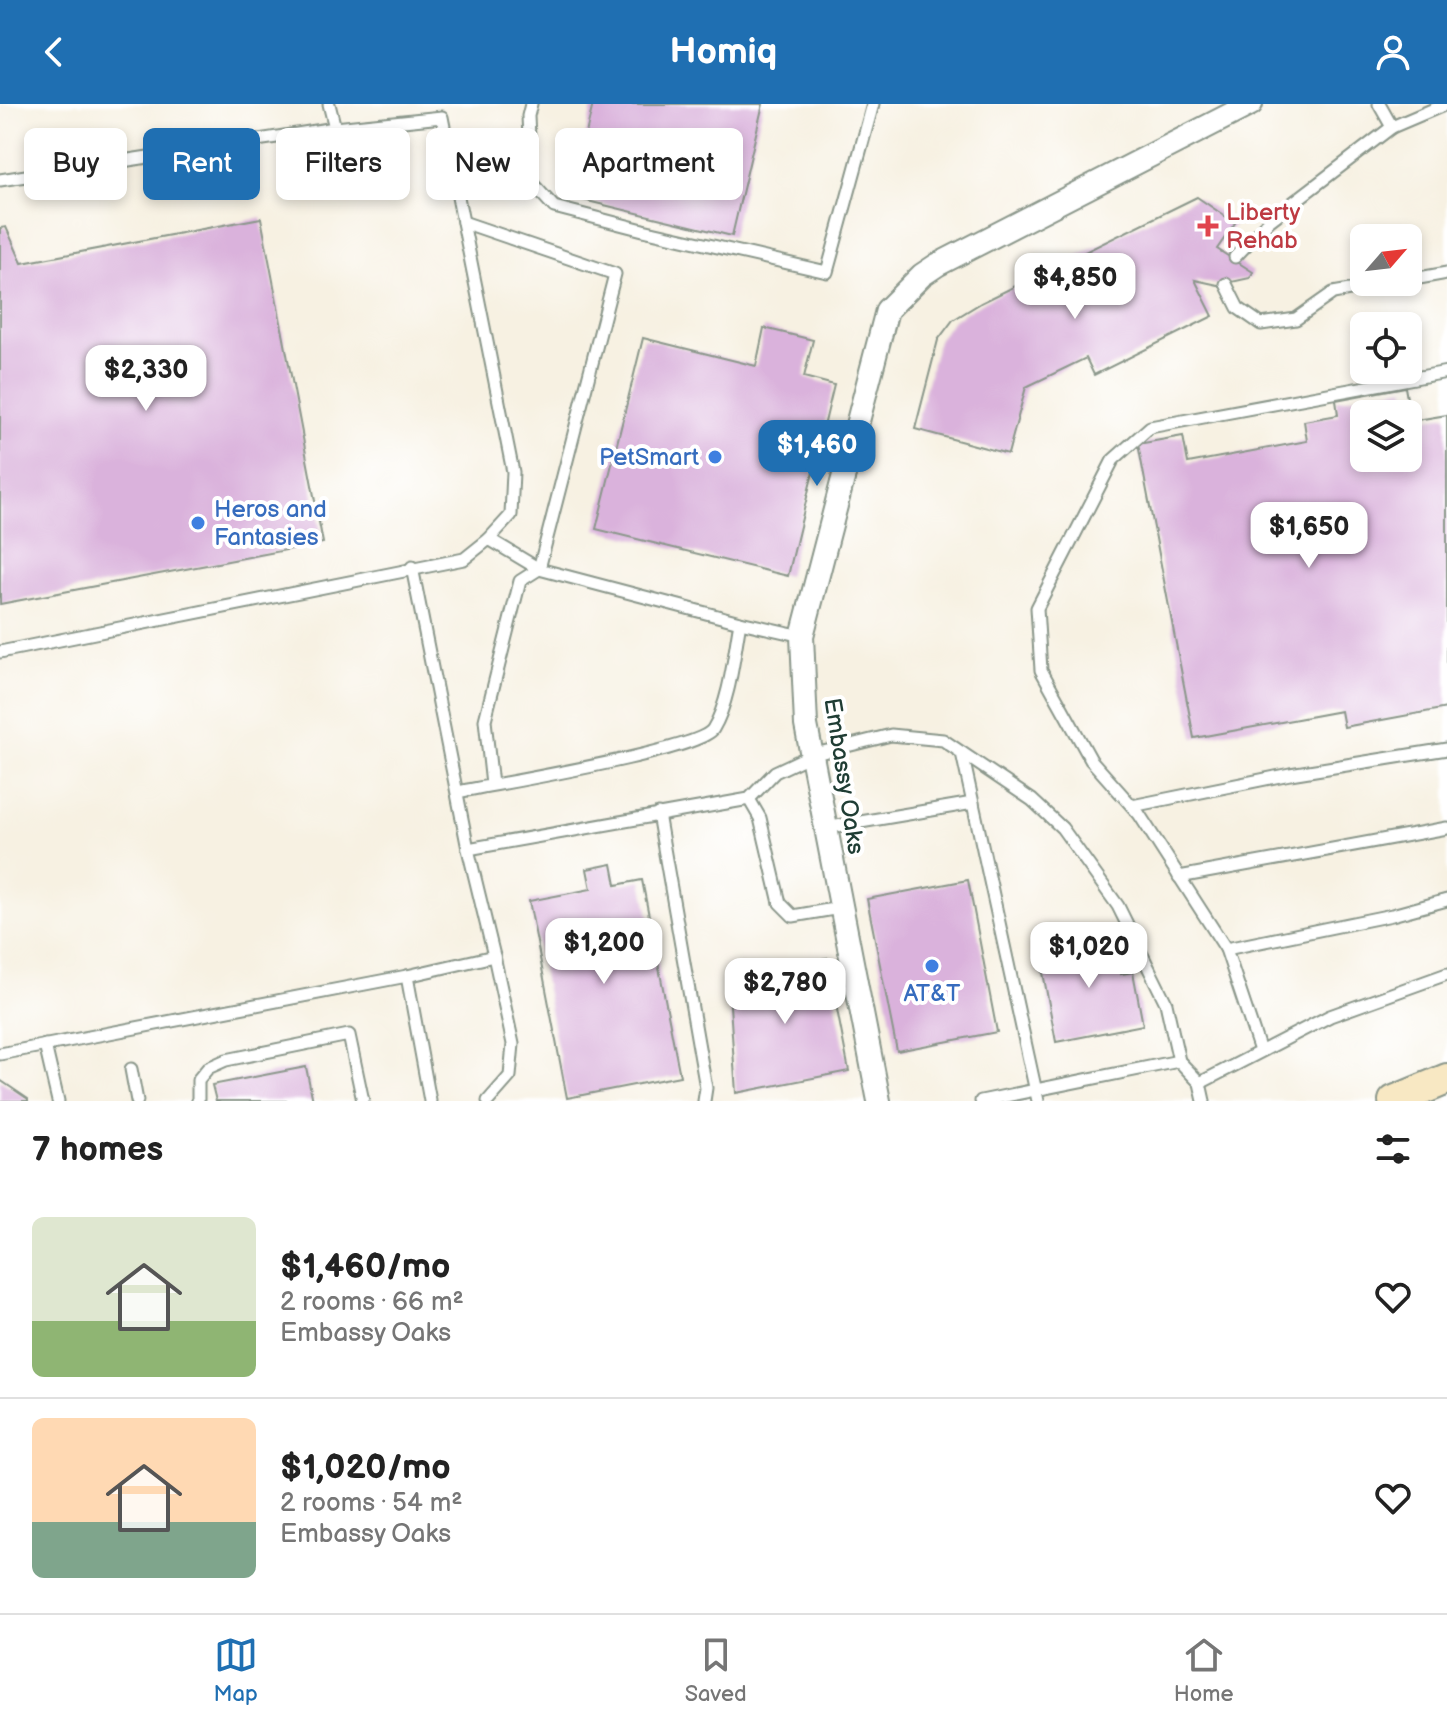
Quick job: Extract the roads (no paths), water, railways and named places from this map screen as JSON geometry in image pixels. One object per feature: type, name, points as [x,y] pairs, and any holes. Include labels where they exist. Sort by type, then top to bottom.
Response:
[{"type":"main road","points":[[1394,1101],[1447,1079]]},
{"type":"street","name":"Embassy Oaks","points":[[879,1101],[806,725],[802,636],[887,310],[922,275],[937,265],[1251,104]]},
{"type":"lane","points":[[329,104],[335,128],[442,117]]},
{"type":"lane","points":[[0,652],[464,559],[489,539],[511,515],[513,472],[442,117],[449,104]]},
{"type":"lane","points":[[531,104],[528,116],[531,182],[554,207],[827,272],[873,104]]},
{"type":"lane","points":[[1379,104],[1392,127]]},
{"type":"lane","points":[[1235,257],[1269,221],[1392,127],[1446,104]]},
{"type":"lane","points":[[0,180],[276,137]]},
{"type":"lane","points":[[463,222],[615,274],[539,569],[520,581],[485,720],[492,785]]},
{"type":"lane","points":[[1422,277],[1447,273]]},
{"type":"lane","points":[[1226,284],[1238,308],[1261,324],[1296,319],[1333,293],[1350,290]]},
{"type":"lane","points":[[1260,1051],[1226,949],[1132,806],[1091,760],[1041,670],[1037,608],[1113,460],[1150,427],[1447,372]]},
{"type":"lane","points":[[489,539],[539,569],[802,636]]},
{"type":"lane","points":[[412,567],[468,849],[513,1044],[510,1076],[488,1101]]},
{"type":"lane","points":[[458,792],[650,753],[696,740],[711,732],[723,708],[740,622]]},
{"type":"lane","points":[[468,849],[749,799],[775,772],[811,755],[891,735],[943,740],[1032,800],[1062,828],[1118,906],[1166,1003],[1179,1061],[1200,1083],[1204,1101]]},
{"type":"lane","points":[[1132,806],[1290,774],[1447,749]]},
{"type":"lane","points":[[962,753],[1036,1095]]},
{"type":"lane","points":[[749,799],[760,818],[780,903],[793,916],[840,908]]},
{"type":"lane","points":[[825,828],[973,803]]},
{"type":"lane","points":[[658,814],[706,1088],[704,1101]]},
{"type":"lane","points":[[1179,877],[1447,828]]},
{"type":"lane","points":[[1226,949],[1392,915],[1447,900]]},
{"type":"lane","points":[[0,1054],[407,976],[494,956]]},
{"type":"lane","points":[[1200,1083],[1330,1016],[1447,974]]},
{"type":"lane","points":[[407,976],[430,1101]]},
{"type":"lane","points":[[198,1101],[198,1080],[208,1068],[226,1060],[349,1035],[363,1101]]},
{"type":"lane","points":[[45,1045],[58,1101]]},
{"type":"lane","points":[[981,1101],[1036,1095],[1179,1061]]},
{"type":"lane","points":[[131,1069],[137,1101]]},
{"type":"place","name":"Liberty Rehab","points":[[1208,226]]},
{"type":"place","name":"PetSmart","points":[[715,457]]},
{"type":"place","name":"Heros and Fantasies","points":[[198,523]]},
{"type":"place","name":"AT&T","points":[[932,966]]}]
